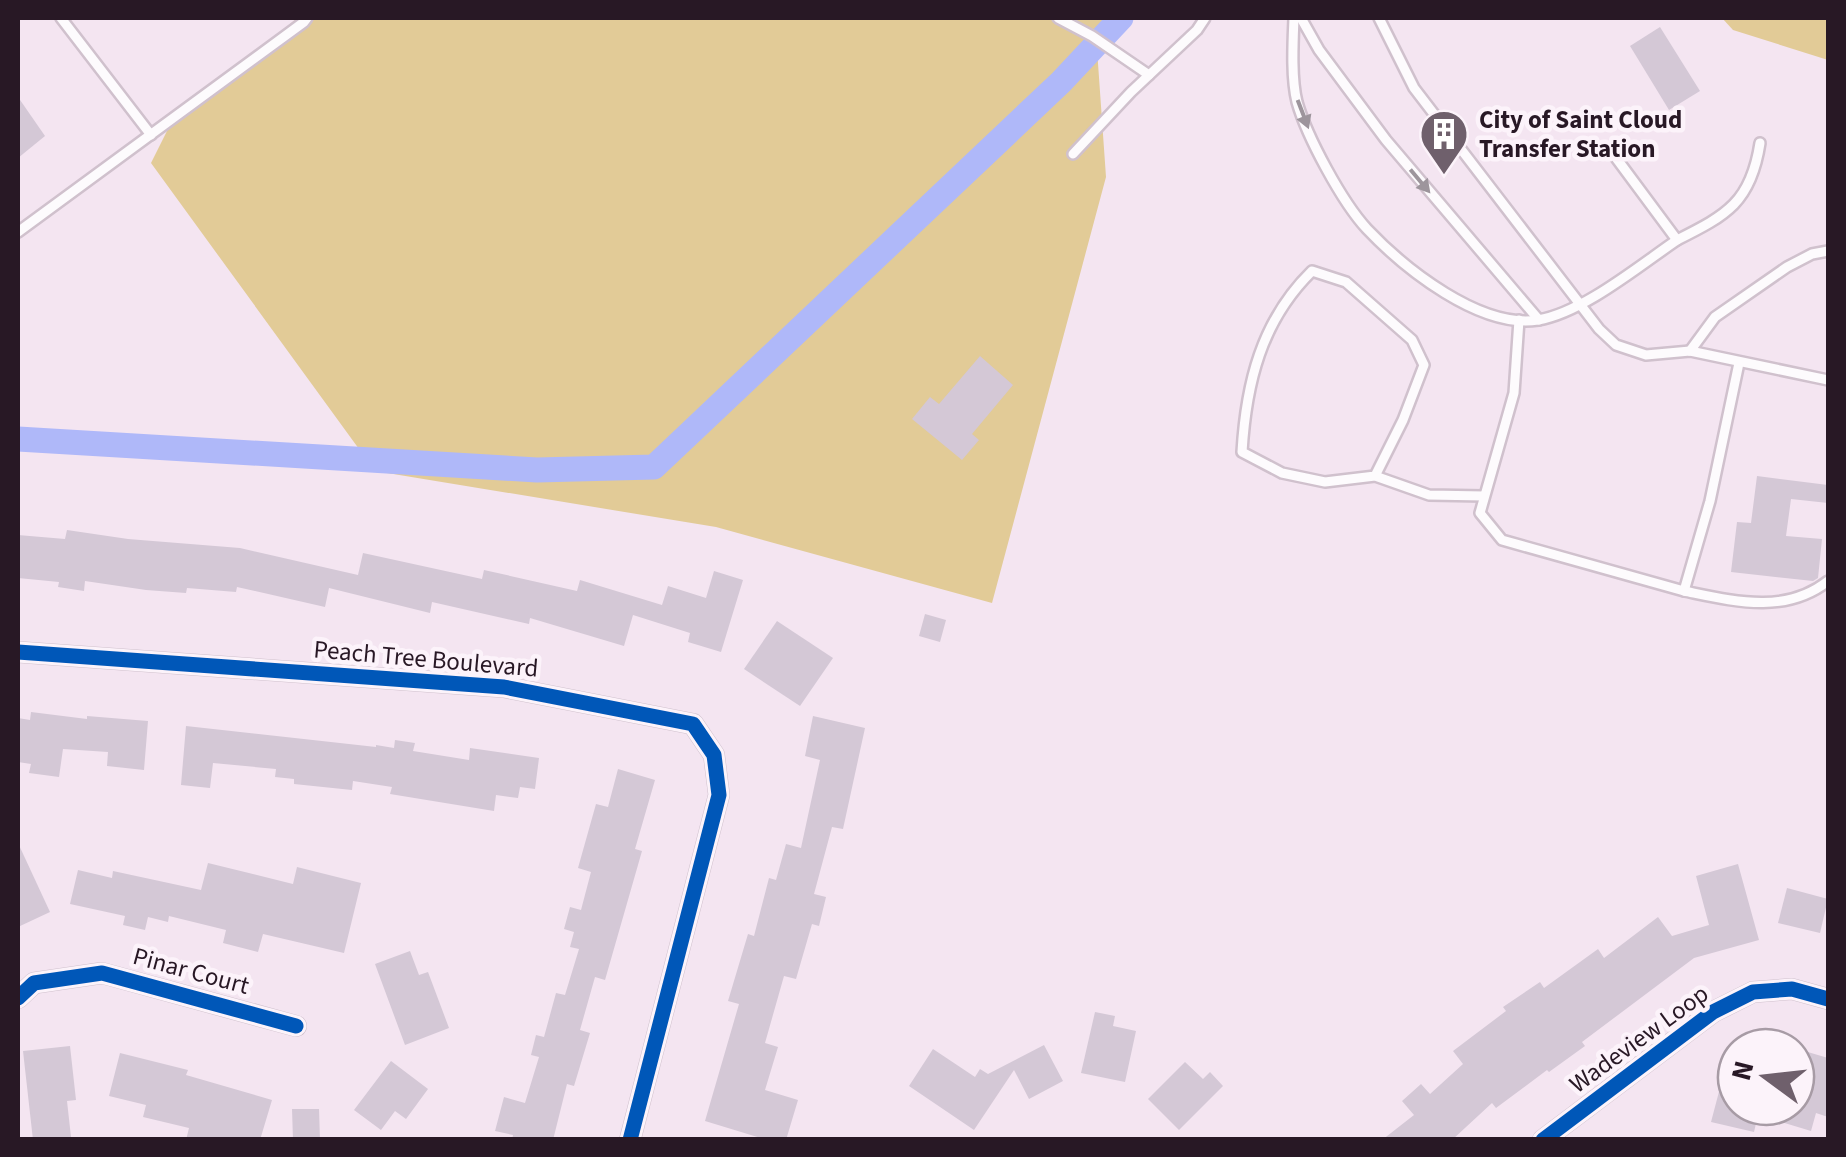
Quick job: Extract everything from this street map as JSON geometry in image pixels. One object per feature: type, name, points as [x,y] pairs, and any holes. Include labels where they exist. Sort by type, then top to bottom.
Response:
[{"type":"street","name":"Peach Tree Boulevard","points":[[18,652],[504,687],[693,724],[714,755],[719,795],[630,1140]]},
{"type":"street","name":"Pinar Court","points":[[18,998],[34,983],[102,974],[296,1026]]},
{"type":"street","name":"Wadeview Loop","points":[[1543,1140],[1714,1012],[1753,992],[1792,989],[1828,999]]},
{"type":"lane","points":[[61,18],[151,134]]},
{"type":"lane","points":[[18,232],[307,18]]},
{"type":"lane","points":[[1058,18],[1150,75]]},
{"type":"lane","points":[[1073,154],[1205,18]]},
{"type":"lane","points":[[1298,18],[1293,44],[1297,100],[1326,169],[1366,228],[1408,266],[1450,296],[1503,320],[1538,320],[1580,304],[1677,240],[1719,219],[1741,196],[1756,170],[1760,143]]},
{"type":"lane","points":[[1298,18],[1386,140],[1538,320]]},
{"type":"lane","points":[[1379,18],[1414,88],[1599,329],[1616,345],[1646,356],[1690,351],[1828,380]]},
{"type":"lane","points":[[1608,147],[1677,240]]},
{"type":"lane","points":[[1690,351],[1715,317],[1787,267],[1812,254],[1828,251]]},
{"type":"lane","points":[[1375,476],[1424,365],[1412,340],[1346,282],[1312,271],[1296,286],[1265,336],[1245,407],[1242,452],[1282,473],[1325,482],[1375,476],[1429,495],[1484,496]]},
{"type":"lane","points":[[1519,320],[1514,393],[1480,513],[1502,540],[1684,591],[1750,604],[1782,601],[1815,591],[1828,580]]},
{"type":"lane","points":[[1684,591],[1710,501],[1740,363]]},
{"type":"shaded area","points":[[297,18],[1109,18],[1096,35],[1106,177],[992,603],[716,527],[375,471],[151,163],[170,125],[211,84],[253,57]]},
{"type":"shaded area","points":[[1722,18],[1828,18],[1828,60],[1733,30]]},
{"type":"building","points":[[1660,27],[1700,91],[1669,110],[1630,46]]},
{"type":"building","points":[[18,97],[45,136],[18,158]]},
{"type":"building","points":[[980,356],[1013,385],[972,434],[979,440],[962,460],[912,419],[930,397],[939,404]]},
{"type":"building","points":[[1757,476],[1828,485],[1828,503],[1791,499],[1786,536],[1822,539],[1818,578],[1813,581],[1731,572],[1737,522],[1751,523]]},
{"type":"building","points":[[67,530],[240,548],[358,575],[363,553],[482,579],[484,570],[577,591],[580,580],[662,605],[668,586],[706,598],[714,571],[743,580],[721,652],[688,642],[690,633],[633,615],[624,646],[530,618],[529,624],[432,602],[430,613],[329,588],[325,607],[237,587],[236,592],[187,588],[186,593],[85,581],[84,591],[58,587],[59,582],[18,578],[18,535],[65,539]]},
{"type":"building","points":[[925,614],[946,620],[940,642],[919,636]]},
{"type":"building","points":[[777,621],[833,658],[800,706],[744,669]]},
{"type":"building","points":[[31,712],[148,721],[144,770],[107,766],[108,752],[63,749],[59,777],[29,773],[31,764],[18,762],[18,718],[30,720]]},
{"type":"building","points":[[813,716],[865,728],[843,829],[832,827],[814,894],[826,897],[819,926],[812,924],[796,979],[784,976],[765,1043],[778,1047],[765,1090],[798,1100],[786,1140],[767,1140],[705,1121],[739,1004],[728,1001],[748,934],[754,936],[769,878],[776,880],[786,844],[801,848],[820,760],[805,756]]},
{"type":"building","points":[[186,726],[376,747],[394,748],[395,740],[415,743],[413,751],[469,760],[470,748],[539,758],[535,789],[520,787],[518,798],[496,795],[494,811],[390,794],[392,787],[353,781],[352,790],[294,784],[294,779],[275,777],[276,769],[213,763],[210,788],[181,785]]},
{"type":"building","points":[[618,769],[655,780],[635,849],[642,851],[605,980],[595,977],[580,1030],[590,1033],[574,1086],[567,1084],[553,1140],[512,1140],[513,1135],[495,1131],[504,1097],[525,1103],[539,1057],[531,1055],[536,1035],[544,1037],[556,993],[565,995],[579,949],[570,947],[574,932],[564,929],[570,907],[581,910],[591,872],[578,868],[596,804],[608,807]]},
{"type":"building","points":[[18,843],[50,912],[18,927]]},
{"type":"building","points":[[208,863],[293,884],[297,867],[361,883],[344,953],[263,934],[258,952],[223,943],[226,930],[169,916],[168,922],[148,917],[145,930],[123,925],[125,916],[70,904],[78,870],[112,878],[113,871],[201,890]]},
{"type":"building","points":[[1738,864],[1759,940],[1694,958],[1582,1042],[1585,1046],[1549,1072],[1496,1108],[1492,1103],[1452,1140],[1382,1140],[1414,1115],[1402,1101],[1421,1084],[1430,1094],[1463,1064],[1453,1051],[1506,1011],[1503,1007],[1540,982],[1544,988],[1598,949],[1604,958],[1658,917],[1672,936],[1709,925],[1696,876]]},
{"type":"building","points":[[1787,888],[1828,899],[1820,933],[1778,923]]},
{"type":"building","points":[[410,951],[419,975],[428,972],[449,1028],[405,1045],[375,964]]},
{"type":"building","points":[[1095,1012],[1115,1016],[1113,1026],[1136,1031],[1125,1082],[1081,1073]]},
{"type":"building","points":[[1044,1045],[1063,1081],[1029,1099],[1014,1070],[974,1130],[909,1086],[933,1049],[975,1077],[980,1069],[988,1074]]},
{"type":"building","points":[[70,1046],[76,1100],[67,1101],[71,1137],[33,1140],[23,1051]]},
{"type":"building","points":[[120,1053],[188,1070],[186,1075],[272,1100],[260,1140],[186,1140],[189,1128],[143,1117],[146,1105],[109,1096]]},
{"type":"building","points":[[1816,1054],[1828,1058],[1828,1117],[1816,1113]]},
{"type":"building","points":[[391,1061],[428,1089],[406,1119],[395,1111],[381,1130],[354,1110]]},
{"type":"building","points":[[1185,1062],[1203,1079],[1210,1072],[1223,1086],[1179,1130],[1148,1099]]},
{"type":"building","points":[[292,1109],[319,1109],[320,1140],[293,1140]]},
{"type":"waterway","points":[[18,439],[537,470],[654,467],[1061,82],[1121,18]]},
{"type":"cycle path","points":[[18,652],[504,687],[693,724],[714,755],[719,795],[630,1140]]},
{"type":"cycle path","points":[[18,998],[34,983],[102,973],[296,1026]]},
{"type":"cycle path","points":[[1543,1140],[1713,1012],[1753,992],[1792,989],[1828,999]]},
{"type":"place","name":"City of Saint Cloud Transfer Station","points":[[1444,176]]}]
